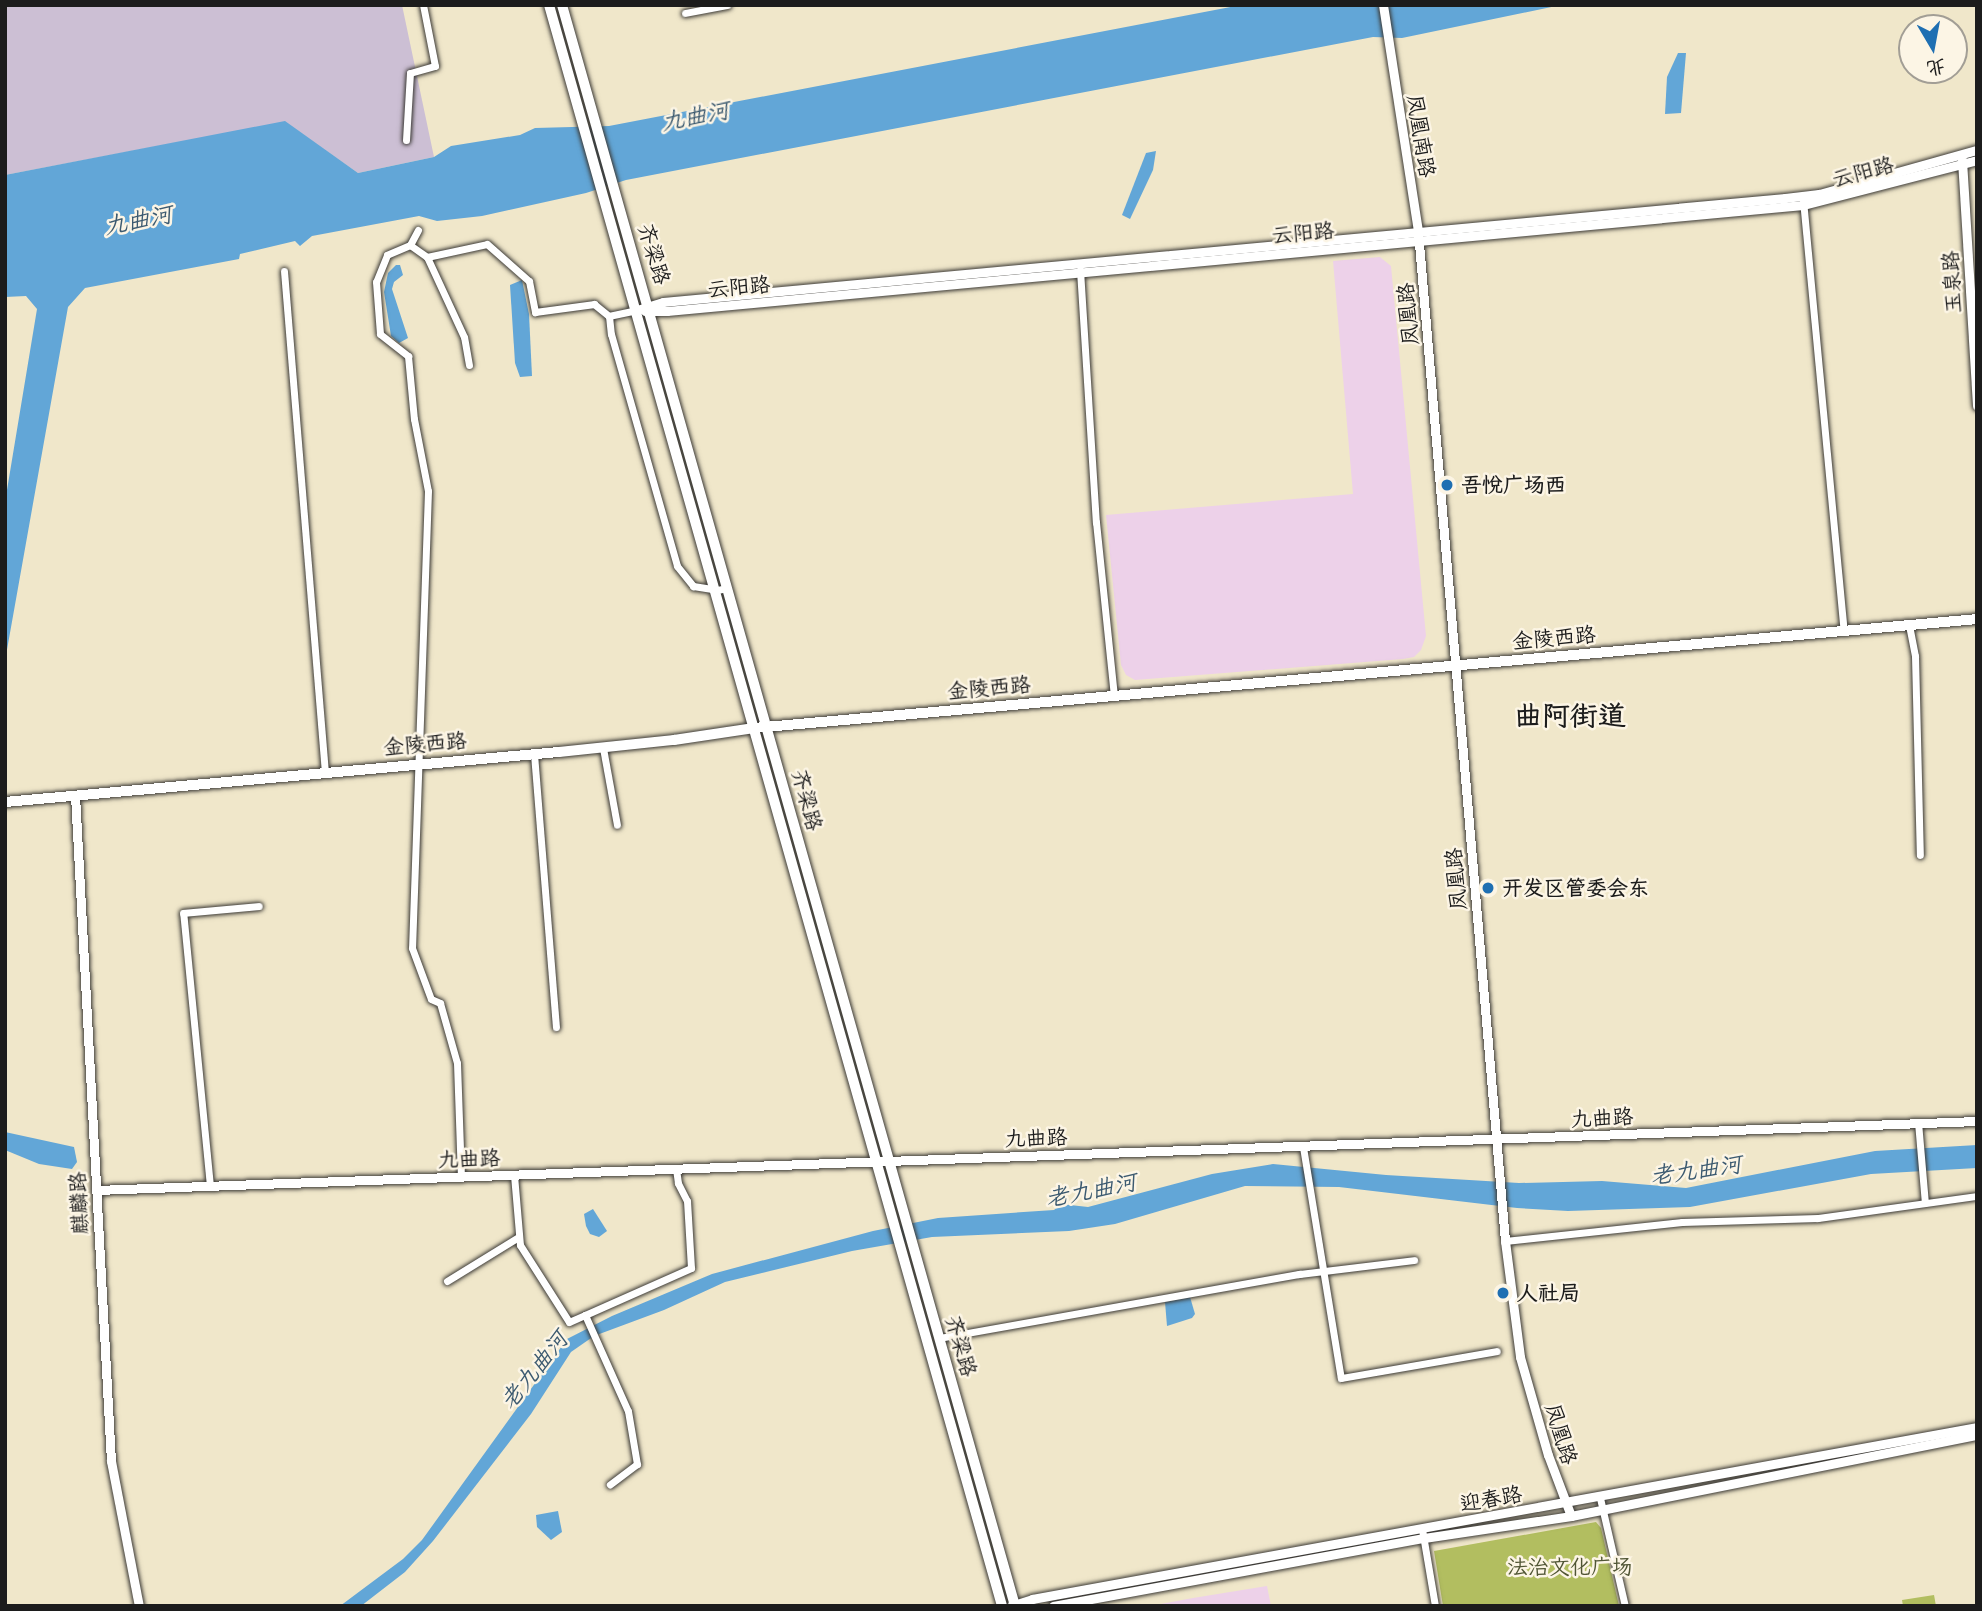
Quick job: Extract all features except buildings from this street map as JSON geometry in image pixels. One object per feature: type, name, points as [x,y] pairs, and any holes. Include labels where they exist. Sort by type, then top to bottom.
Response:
[{"type":"main road","name":"齐梁路","points":[[549,5],[637,310],[767,727],[1014,1605]]},
{"type":"main road","name":"齐梁路","points":[[562,5],[650,309],[722,589],[754,728],[1002,1606]]},
{"type":"main road","name":"金陵西路","points":[[5,802],[603,748],[754,728],[1977,619]]},
{"type":"main road","points":[[947,1410],[959,1408]]},
{"type":"street","points":[[406,140],[410,73],[435,66],[423,5]]},
{"type":"street","points":[[685,13],[727,5]]},
{"type":"street","name":"凤凰南路","points":[[1383,5],[1419,236]]},
{"type":"street","name":"云阳路","points":[[637,310],[1803,201],[1962,159],[1977,150]]},
{"type":"street","name":"云阳路","points":[[1962,159],[1977,160]]},
{"type":"street","name":"玉泉路","points":[[1962,159],[1977,406]]},
{"type":"street","points":[[1803,201],[1844,631]]},
{"type":"street","points":[[418,230],[410,245],[387,255],[376,282],[380,334],[408,356],[414,419],[428,491],[412,948],[431,999],[440,1003],[457,1063],[461,1177]]},
{"type":"street","name":"凤凰路","points":[[1419,236],[1505,1241],[1520,1357],[1548,1455],[1571,1516]]},
{"type":"street","points":[[426,257],[487,244],[529,281],[534,312],[594,304],[609,316],[677,566],[692,586],[722,589]]},
{"type":"street","points":[[410,245],[426,257],[464,337],[469,365]]},
{"type":"street","points":[[1080,267],[1097,522],[1114,697]]},
{"type":"street","points":[[284,271],[325,773]]},
{"type":"street","points":[[609,316],[637,310]]},
{"type":"street","points":[[1909,625],[1915,656],[1920,855]]},
{"type":"street","points":[[603,748],[617,825]]},
{"type":"street","points":[[534,754],[556,1027]]},
{"type":"street","name":"麒麟路","points":[[75,795],[111,1461],[139,1606]]},
{"type":"street","points":[[211,1186],[183,913],[259,906]]},
{"type":"street","name":"九曲路","points":[[96,1190],[1977,1121]]},
{"type":"street","points":[[1918,1122],[1925,1203]]},
{"type":"street","points":[[1303,1147],[1341,1378],[1497,1351]]},
{"type":"street","points":[[514,1175],[517,1238],[560,1312],[569,1322],[586,1317],[691,1268],[687,1201],[678,1183],[676,1169]]},
{"type":"street","points":[[1505,1241],[1682,1222],[1818,1218],[1977,1196]]},
{"type":"street","points":[[447,1280],[517,1238]]},
{"type":"street","points":[[939,1338],[1299,1274],[1414,1261]]},
{"type":"street","points":[[586,1317],[628,1411],[637,1464],[610,1484]]},
{"type":"street","name":"迎春路","points":[[1053,1606],[1566,1504],[1977,1427]]},
{"type":"street","name":"迎春路","points":[[1014,1605],[1423,1533],[1571,1516],[1977,1435]]},
{"type":"street","points":[[1600,1498],[1625,1606]]},
{"type":"street","points":[[1423,1533],[1435,1606]]},
{"type":"shaded area","points":[[5,5],[402,5],[434,157],[358,173],[285,122],[5,175]]},
{"type":"shaded area","points":[[1380,257],[1391,266],[1426,636],[1421,650],[1414,657],[1403,659],[1135,680],[1126,675],[1121,665],[1106,515],[1353,494],[1333,261]]},
{"type":"shaded area","points":[[1267,1586],[1271,1606],[1150,1606],[1193,1598]]},
{"type":"green space","name":"法治文化广场","points":[[1596,1522],[1601,1528],[1619,1606],[1443,1606],[1434,1551]]},
{"type":"green space","points":[[1934,1595],[1936,1606],[1903,1606],[1902,1600]]},
{"type":"water","name":"九曲河","points":[[1241,5],[1561,5],[1402,38],[1373,37],[626,180],[586,193],[482,216],[437,221],[419,216],[312,236],[300,246],[295,241],[240,254],[239,259],[85,288],[68,307],[5,661],[5,502],[37,309],[26,296],[5,297],[5,175],[285,121],[358,173],[434,157],[451,146],[520,135],[535,128],[609,126]]},
{"type":"water","points":[[1678,53],[1686,53],[1681,113],[1665,114],[1667,77]]},
{"type":"water","points":[[1156,151],[1153,170],[1130,219],[1122,215],[1146,153]]},
{"type":"water","points":[[396,265],[400,265],[403,275],[394,282],[392,289],[408,338],[399,343],[391,336],[384,292],[388,273]]},
{"type":"water","points":[[522,280],[529,314],[532,376],[520,377],[515,363],[510,285]]},
{"type":"water","points":[[5,1132],[74,1147],[77,1162],[72,1169],[39,1164],[5,1150]]},
{"type":"water","points":[[1977,1145],[1977,1168],[1871,1174],[1690,1207],[1568,1211],[1517,1208],[1339,1187],[1245,1186],[1115,1224],[1069,1231],[932,1237],[852,1251],[725,1282],[664,1310],[594,1336],[571,1352],[531,1414],[433,1541],[405,1572],[361,1606],[340,1606],[403,1559],[422,1540],[567,1339],[612,1316],[712,1274],[873,1231],[938,1218],[1054,1210],[1061,1204],[1088,1207],[1212,1174],[1273,1164],[1386,1175],[1519,1183],[1602,1181],[1686,1188],[1875,1151]]},
{"type":"water","points":[[593,1209],[607,1231],[599,1237],[590,1234],[586,1226],[584,1214]]},
{"type":"water","points":[[1190,1297],[1195,1314],[1192,1318],[1167,1326],[1165,1302]]},
{"type":"water","points":[[558,1511],[562,1532],[551,1540],[537,1527],[536,1515]]},
{"type":"place","name":"吾悦广场西","points":[[1447,485]]},
{"type":"place","name":"开发区管委会东","points":[[1488,888]]},
{"type":"place","name":"人社局","points":[[1503,1293]]},
{"type":"district","name":"曲阿街道","points":[[1570,715]]},
{"type":"water label","name":"老九曲河","points":[[1696,1170]]},
{"type":"water label","name":"老九曲河","points":[[1091,1190]]},
{"type":"water label","name":"老九曲河","points":[[534,1370]]}]
